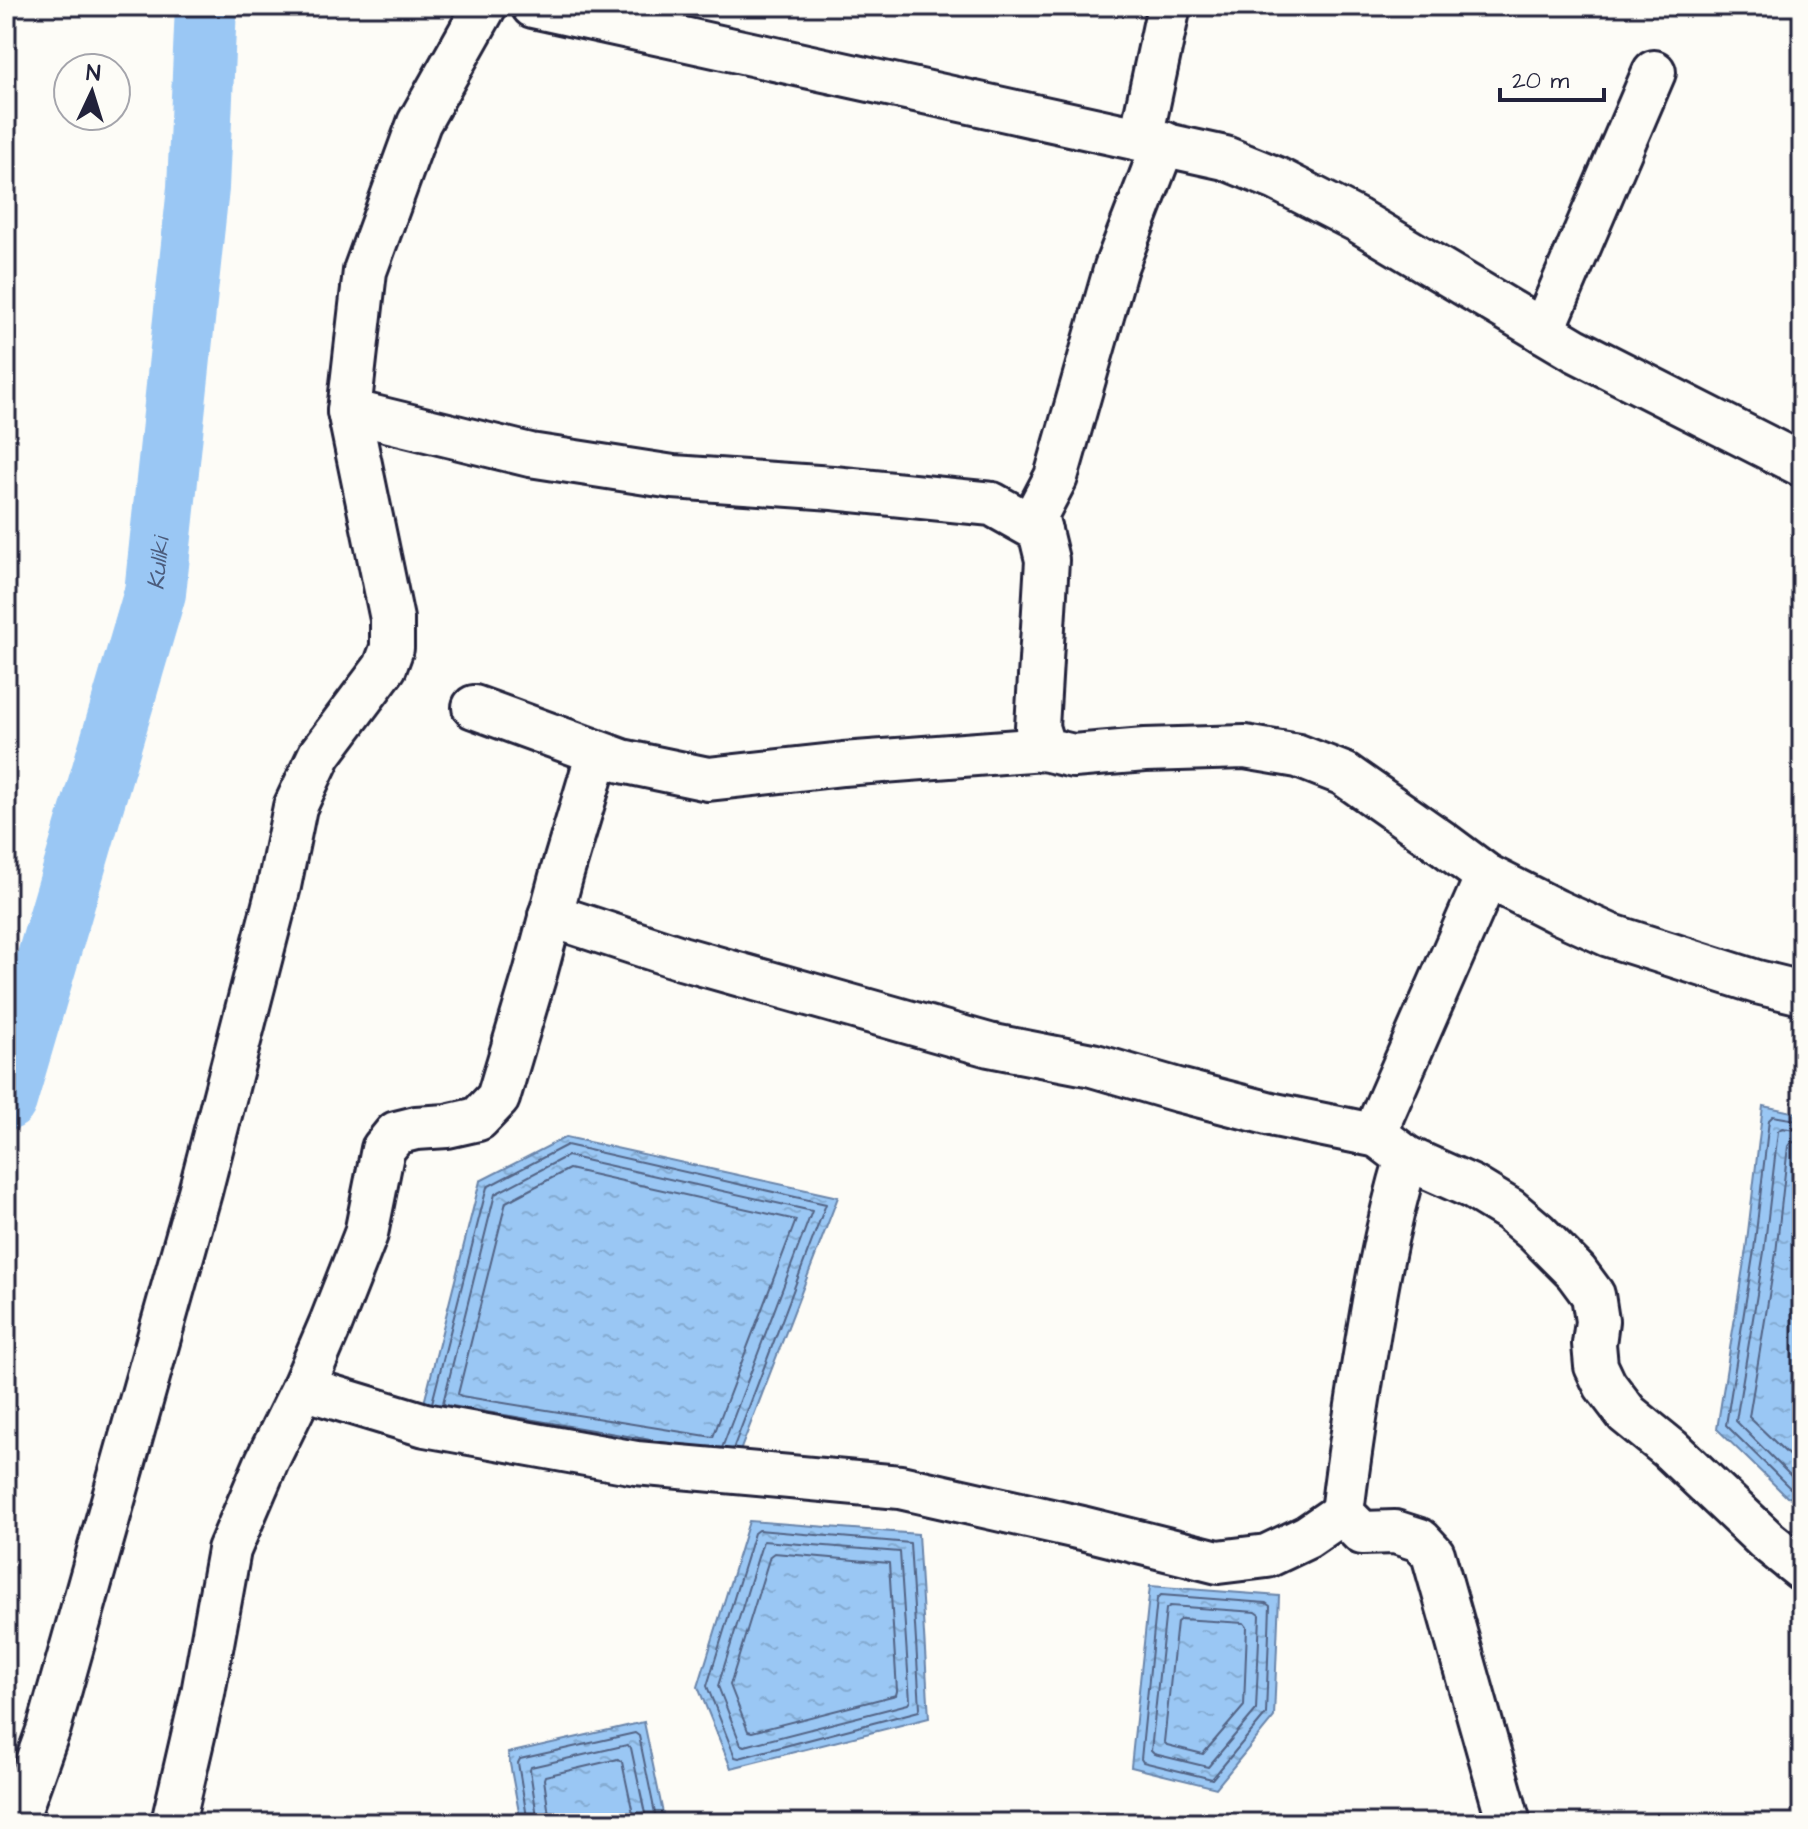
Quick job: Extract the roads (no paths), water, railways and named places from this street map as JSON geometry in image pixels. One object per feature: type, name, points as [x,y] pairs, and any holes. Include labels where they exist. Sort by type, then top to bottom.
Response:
[{"type":"street","points":[[15,1823],[49,1728],[200,1192],[279,886],[295,807],[320,754],[385,667],[392,648],[392,619],[349,411],[365,271],[419,123],[485,6]]},
{"type":"street","points":[[533,6],[1225,158],[1277,179],[1357,220],[1575,350],[1802,465]]},
{"type":"street","points":[[1044,749],[1037,727],[1047,560],[1036,515],[1056,477],[1152,141],[1169,6]]},
{"type":"street","points":[[1543,331],[1654,72]]},
{"type":"street","points":[[349,411],[530,455],[673,477],[833,488],[992,504],[1040,531]]},
{"type":"street","points":[[474,707],[622,761],[708,779],[843,764],[1044,749],[1073,756],[1245,747],[1298,756],[1344,774],[1487,876],[1609,935],[1757,982],[1802,993]]},
{"type":"street","points":[[173,1823],[203,1693],[229,1550],[267,1461],[303,1388],[366,1234],[383,1149],[396,1133],[478,1119],[498,1098],[598,753]]},
{"type":"street","points":[[1342,1513],[1369,1329],[1391,1210],[1392,1147],[1382,1116],[1487,876]]},
{"type":"street","points":[[550,915],[681,958],[989,1045],[1092,1065],[1392,1147],[1472,1187],[1510,1210],[1536,1232],[1576,1272],[1593,1295],[1597,1321],[1594,1344],[1596,1366],[1605,1385],[1627,1414],[1802,1569]]},
{"type":"street","points":[[303,1388],[425,1425],[636,1463],[900,1487],[1218,1562],[1267,1556],[1307,1537],[1342,1513]]},
{"type":"street","points":[[1342,1513],[1362,1533],[1395,1532],[1420,1540],[1433,1554],[1509,1823]]},
{"type":"water","points":[[1763,1106],[1802,1114],[1802,1499],[1787,1497],[1717,1429],[1746,1249]]},
{"type":"water","points":[[566,1137],[838,1197],[732,1472],[420,1419],[480,1181]]},
{"type":"water","points":[[749,1521],[918,1534],[929,1718],[731,1768],[698,1687]]},
{"type":"water","points":[[1150,1586],[1279,1596],[1274,1717],[1216,1788],[1131,1767]]},
{"type":"water","points":[[644,1722],[665,1823],[521,1823],[508,1753]]},
{"type":"waterway","name":"Kuliki","points":[[6,1100],[155,593],[198,188],[206,6]]}]
